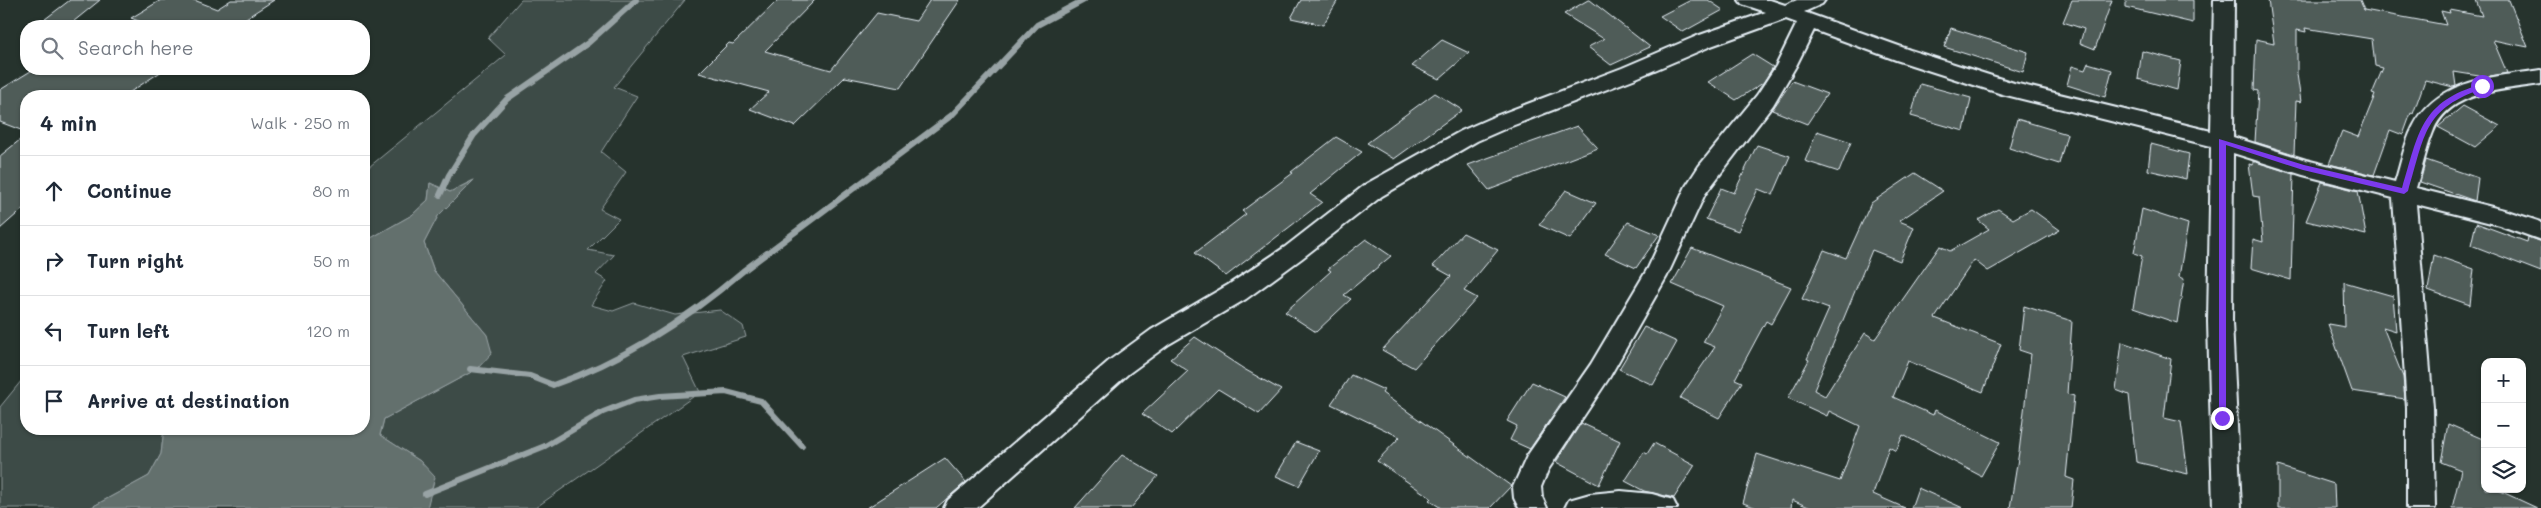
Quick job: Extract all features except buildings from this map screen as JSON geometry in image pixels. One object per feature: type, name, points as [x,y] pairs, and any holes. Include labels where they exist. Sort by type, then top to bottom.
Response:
[{"type":"street","points":[[1749,0],[1803,11],[1916,60],[2010,89],[2222,141],[2303,167],[2404,191],[2504,218],[2541,231]]},
{"type":"street","points":[[2224,0],[2221,351],[2227,508]]},
{"type":"street","points":[[958,508],[1083,396],[1119,367],[1160,337],[1237,292],[1293,253],[1322,228],[1374,190],[1485,129],[1629,73],[1704,41],[1803,11]]},
{"type":"street","points":[[1533,508],[1528,498],[1527,487],[1537,464],[1600,371],[1659,270],[1694,192],[1707,172],[1764,100],[1786,66],[1803,11]]},
{"type":"street","points":[[2421,508],[2420,407],[2404,191],[2424,128],[2441,105],[2458,94],[2482,86],[2541,77]]},
{"type":"street","points":[[1579,508],[1598,503],[1633,503],[1663,508]]},
{"type":"shaded area","points":[[521,0],[685,0],[614,87],[637,96],[601,152],[626,172],[600,209],[619,219],[588,250],[614,255],[596,274],[607,281],[591,305],[613,311],[634,303],[675,315],[720,310],[743,326],[746,337],[683,357],[700,392],[535,508],[427,508],[420,461],[380,435],[384,419],[477,369],[487,335],[434,271],[424,243],[438,216],[472,181],[450,192],[430,183],[428,200],[412,215],[370,239],[370,166],[506,55],[488,38]]},
{"type":"shaded area","points":[[474,180],[438,216],[424,243],[434,271],[487,335],[492,353],[477,369],[384,419],[380,435],[420,461],[435,477],[427,508],[90,508],[149,476],[161,454],[163,435],[370,435],[370,239],[412,215],[428,200],[430,183],[450,192]]},
{"type":"shaded area","points":[[20,382],[20,435],[163,435],[161,454],[149,476],[90,508],[0,508],[0,407]]},
{"type":"waterway","points":[[440,195],[449,175],[474,135],[507,99],[588,43],[636,0]]},
{"type":"waterway","points":[[470,369],[530,376],[553,385],[604,364],[653,337],[700,306],[743,271],[952,115],[1037,25],[1084,0]]},
{"type":"waterway","points":[[425,494],[545,446],[603,412],[634,400],[660,396],[726,392],[761,401],[802,446]]},
{"type":"route","points":[[2222,418],[2220,322],[2222,141],[2303,167],[2404,191],[2424,128],[2441,105],[2458,94],[2482,86]]}]
